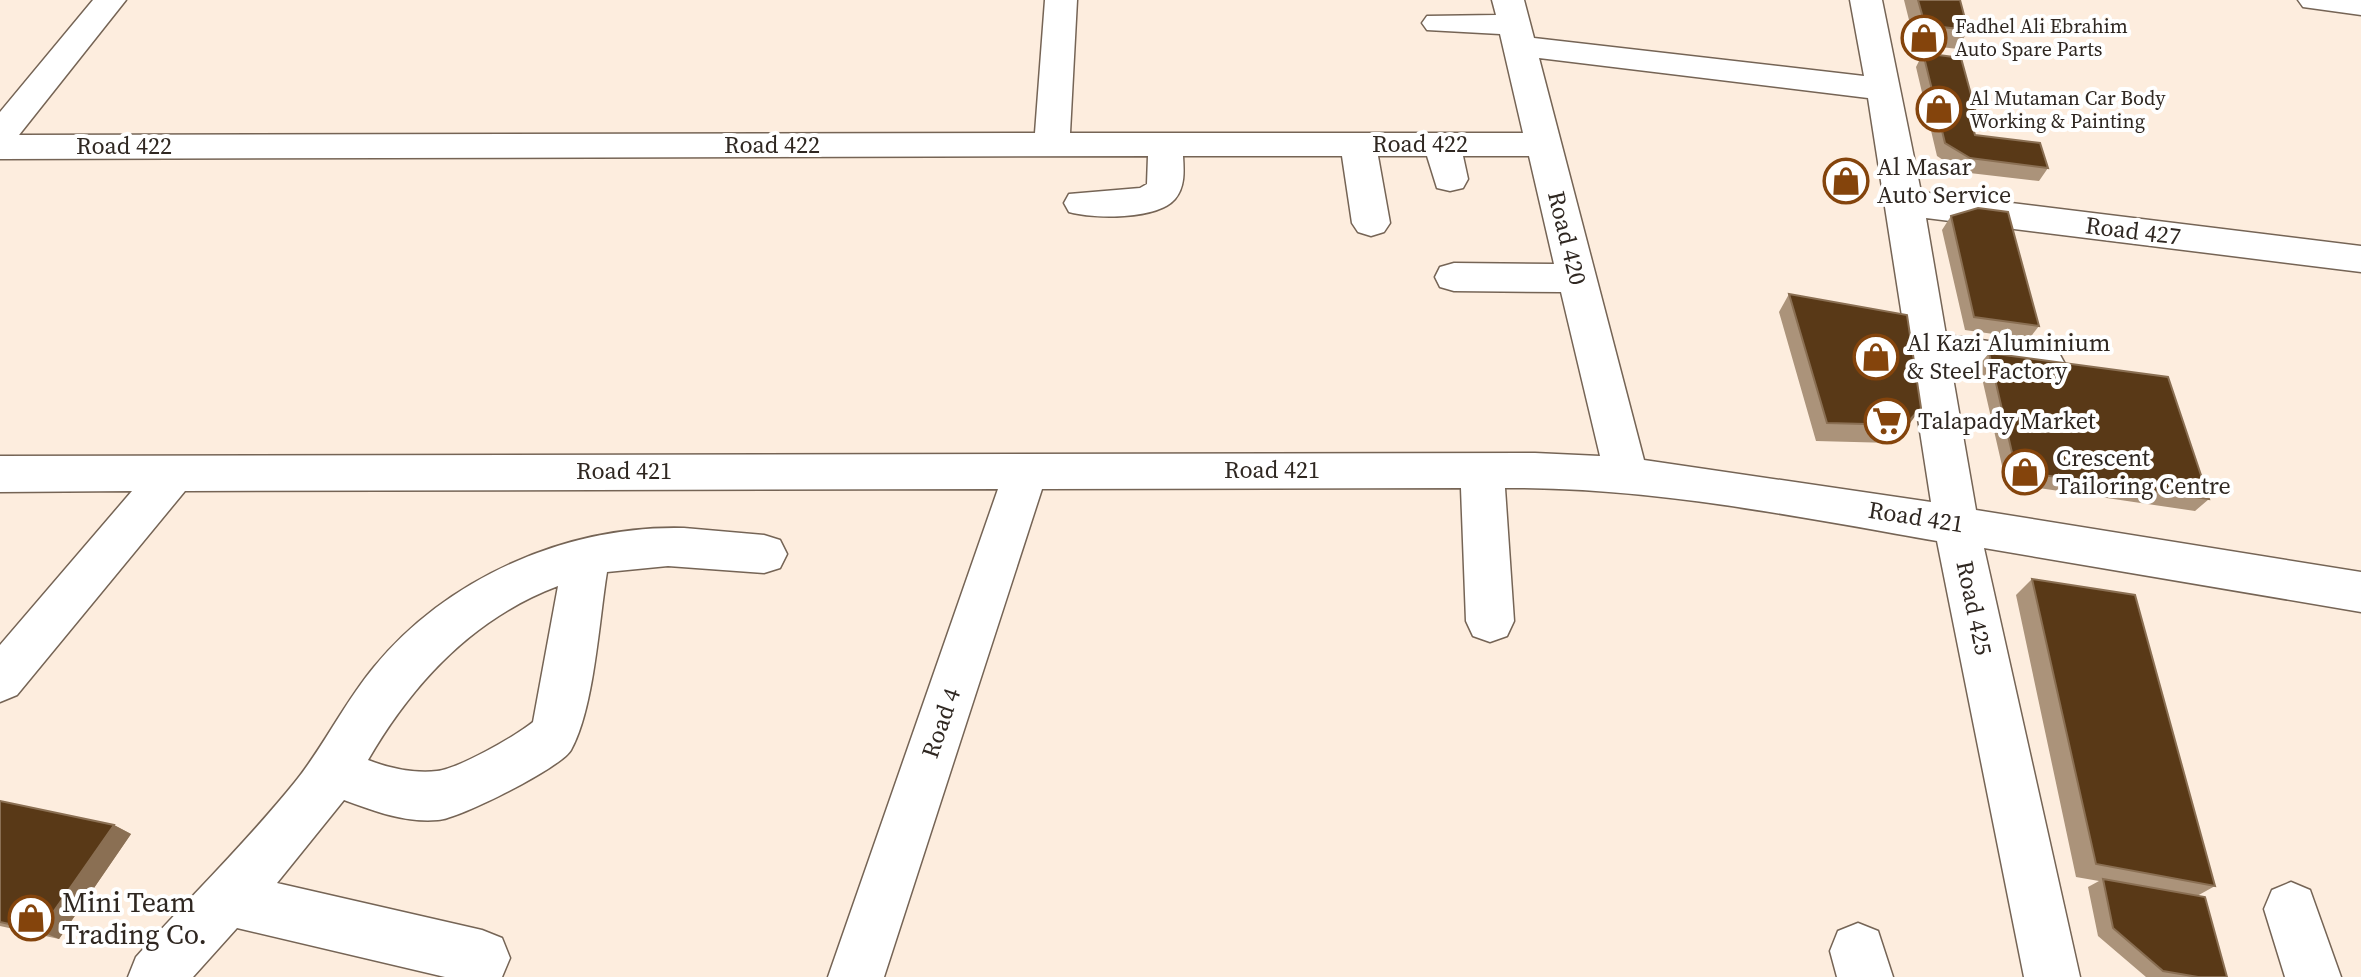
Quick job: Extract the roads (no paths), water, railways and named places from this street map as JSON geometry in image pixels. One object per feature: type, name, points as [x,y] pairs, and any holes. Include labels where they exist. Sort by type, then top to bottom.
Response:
[{"type":"street","points":[[0,135],[110,0]]},
{"type":"street","points":[[1052,145],[1061,0]]},
{"type":"street","name":"Road 425","points":[[1866,0],[1905,203],[1956,522],[2052,977]]},
{"type":"street","points":[[2314,0],[2361,5]]},
{"type":"street","points":[[1438,23],[1514,24],[1885,89]]},
{"type":"street","name":"Road 420","points":[[1514,24],[1626,475]]},
{"type":"street","points":[[1358,144],[1371,223]]},
{"type":"street","points":[[1442,144],[1450,179]]},
{"type":"street","name":"Road 422","points":[[0,147],[1544,144]]},
{"type":"street","points":[[1082,203],[1141,202],[1160,192],[1165,184],[1165,145]]},
{"type":"street","name":"Road 427","points":[[1905,203],[2361,259]]},
{"type":"street","points":[[1454,277],[1577,278]]},
{"type":"street","points":[[1928,347],[2075,368]]},
{"type":"street","name":"Road 421","points":[[0,474],[1027,469],[1482,470],[1626,475],[1956,522],[2361,592]]},
{"type":"street","name":"Road 4","points":[[856,977],[1027,469]]},
{"type":"street","points":[[1482,470],[1490,621]]},
{"type":"street","points":[[0,680],[173,474]]},
{"type":"street","points":[[156,977],[302,815],[334,772],[392,681],[433,637],[482,601],[535,574],[586,557],[637,548],[764,554]]},
{"type":"street","points":[[334,772],[385,791],[440,796],[534,753],[552,737],[557,726],[586,557]]},
{"type":"street","points":[[225,898],[482,958]]},
{"type":"street","points":[[2291,909],[2313,977]]},
{"type":"place","name":"Fadhel Ali Ebrahim Auto Spare Parts","points":[[1924,38]]},
{"type":"place","name":"Al Mutaman Car Body Working & Painting","points":[[1939,109]]},
{"type":"place","name":"Al Masar Auto Service","points":[[1846,181]]},
{"type":"place","name":"Al Kazi Aluminium & Steel Factory","points":[[1876,357]]},
{"type":"place","name":"Talapady Market","points":[[1887,421]]},
{"type":"place","name":"Crescent Tailoring Centre","points":[[2025,472]]},
{"type":"place","name":"Mini Team Trading Co.","points":[[31,918]]}]
